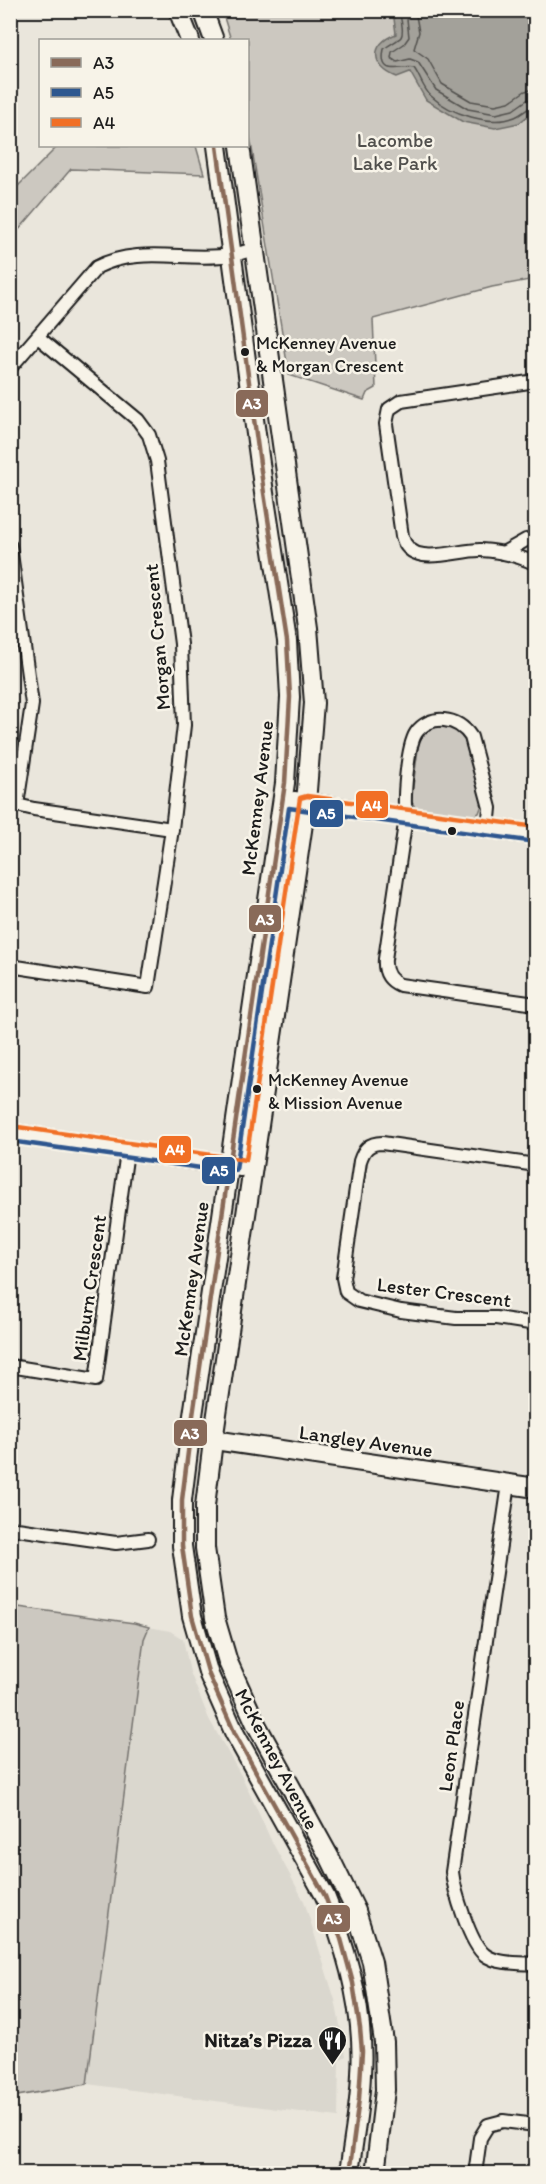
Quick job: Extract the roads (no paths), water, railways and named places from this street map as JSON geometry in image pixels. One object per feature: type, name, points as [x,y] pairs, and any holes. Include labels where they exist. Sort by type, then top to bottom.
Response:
[{"type":"main road","points":[[178,10],[190,39]]},
{"type":"main road","points":[[203,10],[214,39]]},
{"type":"main road","name":"McKenney Avenue","points":[[217,147],[264,493],[288,641],[290,697],[288,757],[283,800],[190,1436],[182,1500],[182,1546],[192,1616],[206,1665],[235,1734],[325,1896],[344,1945],[358,2019],[362,2073],[349,2174]]},
{"type":"main road","name":"McKenney Avenue","points":[[240,147],[309,628],[314,703],[306,803],[213,1441],[205,1506],[206,1548],[215,1618],[228,1662],[256,1724],[346,1890],[356,1911],[372,1962],[384,2042],[385,2090],[375,2174]]},
{"type":"main road","points":[[283,800],[536,835]]},
{"type":"main road","points":[[10,1133],[252,1168]]},
{"type":"main road","name":"Langley Avenue","points":[[190,1436],[536,1488]]},
{"type":"street","points":[[10,368],[98,267],[107,261],[137,255],[232,255],[254,249]]},
{"type":"street","name":"Morgan Crescent","points":[[10,966],[148,987],[183,745],[183,669],[155,452],[149,435],[138,420],[38,337]]},
{"type":"street","points":[[536,381],[406,400],[392,405],[386,418],[402,536],[406,548],[416,554],[427,556],[475,550],[503,553],[536,564]]},
{"type":"street","points":[[503,553],[526,540],[536,538]]},
{"type":"street","points":[[10,546],[32,704],[17,805],[172,829]]},
{"type":"street","points":[[488,829],[490,808],[473,742],[464,728],[446,720],[426,724],[414,737],[404,802],[406,817],[385,970],[388,976],[400,985],[536,1004]]},
{"type":"street","name":"Lester Crescent","points":[[536,1165],[382,1143],[372,1144],[364,1151],[360,1161],[344,1278],[346,1292],[359,1301],[450,1317],[496,1318],[536,1324]]},
{"type":"street","name":"Milburn Crescent","points":[[10,1366],[96,1380],[128,1151]]},
{"type":"street","name":"Leon Place","points":[[509,1484],[452,1872],[454,1885],[474,1941],[480,1951],[497,1960],[536,1964]]},
{"type":"street","points":[[10,1528],[116,1543],[148,1539]]},
{"type":"street","points":[[475,2174],[480,2138],[488,2125],[503,2121],[536,2125]]},
{"type":"water","points":[[393,11],[535,11],[535,110],[519,123],[495,128],[463,122],[426,100],[410,72],[397,77],[388,73],[378,62],[378,49],[381,44],[396,34]]},
{"type":"place","name":"McKenney Avenue & Morgan Crescent","points":[[245,352]]},
{"type":"place","name":"McKenney Avenue & Mission Avenue","points":[[257,1089]]},
{"type":"place","name":"Nitza’s Pizza","points":[[333,2066]]},
{"type":"park label","name":"Lacombe Lake Park","points":[[395,152]]}]
